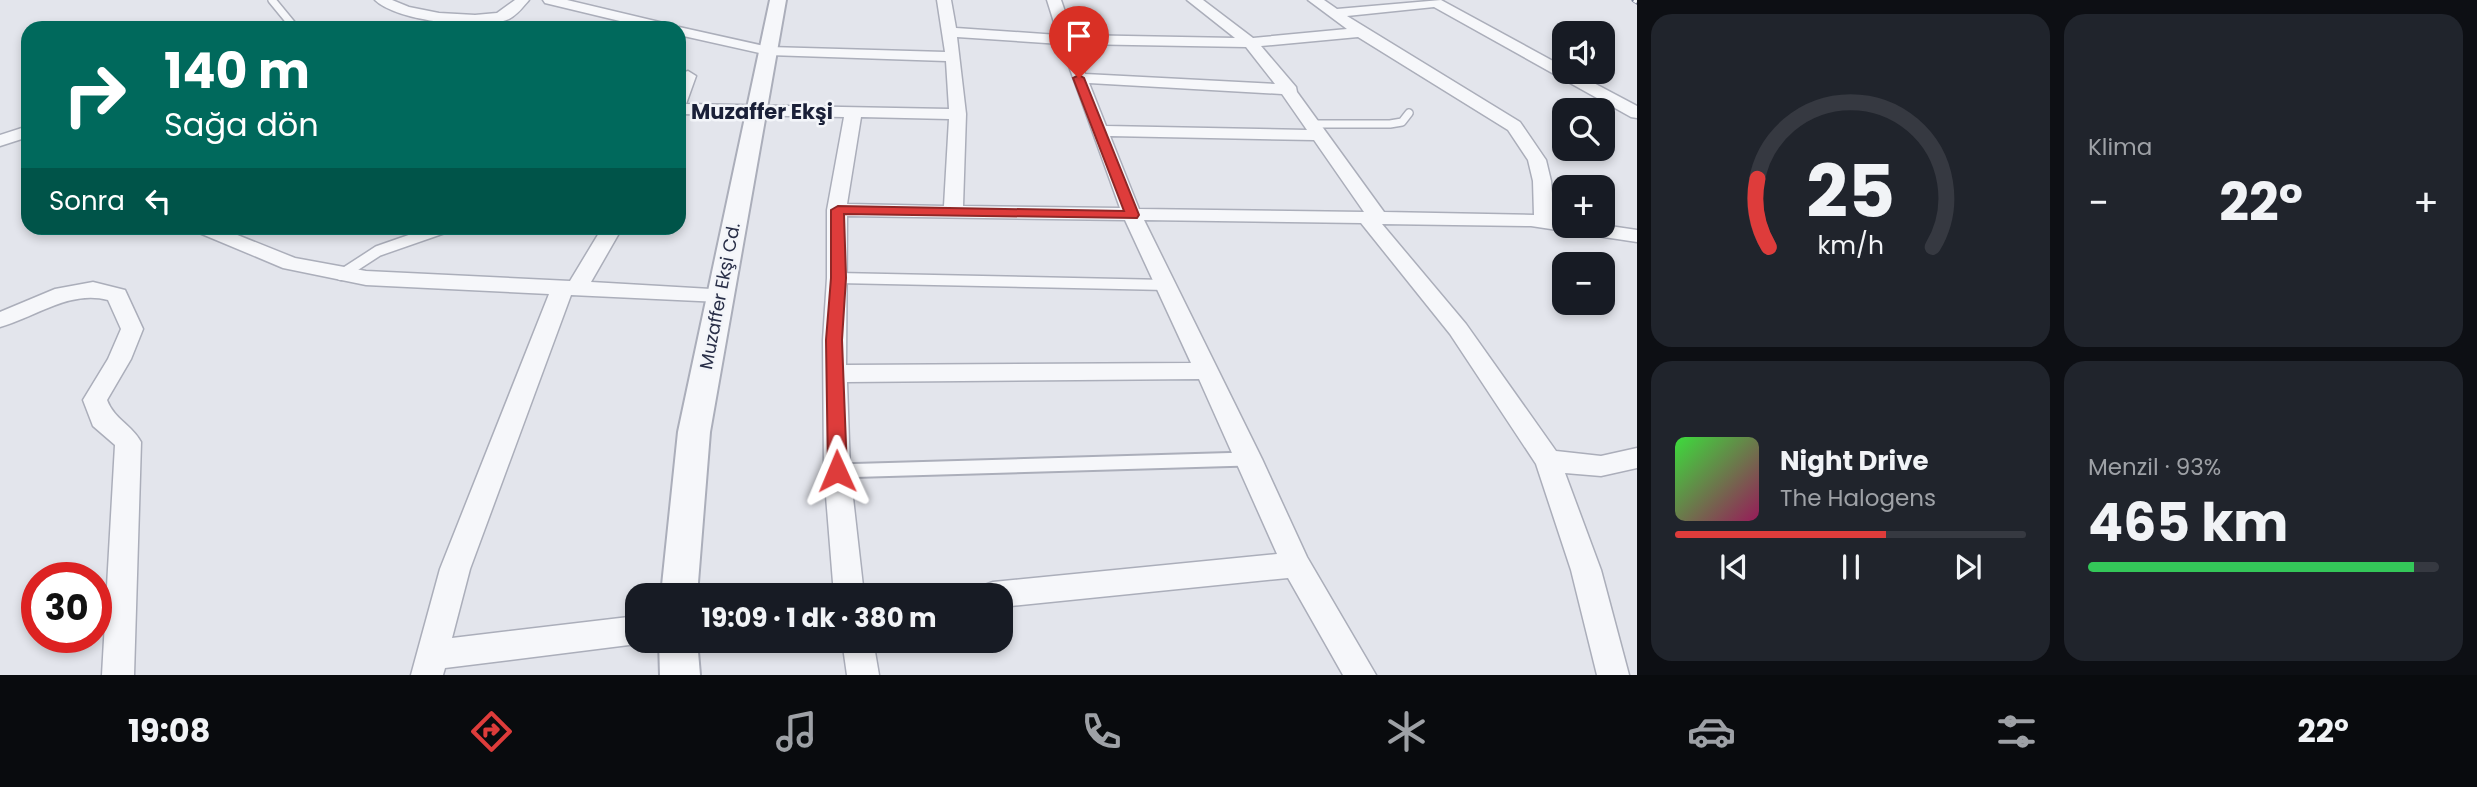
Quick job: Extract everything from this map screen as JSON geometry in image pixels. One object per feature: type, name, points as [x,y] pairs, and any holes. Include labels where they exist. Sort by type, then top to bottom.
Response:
[{"type":"street","points":[[382,0],[400,11],[432,16],[499,18],[522,0]]},
{"type":"street","points":[[432,16],[449,0]]},
{"type":"street","points":[[550,0],[638,21]]},
{"type":"street","name":"Muzaffer Ekşi Cd.","points":[[680,583],[694,432],[778,0]]},
{"type":"street","points":[[944,0],[958,114],[953,212]]},
{"type":"street","points":[[1054,0],[1079,78],[1132,215],[1249,459],[1296,565],[1360,675]]},
{"type":"street","points":[[1194,0],[1250,43],[1290,90],[1373,218],[1458,329],[1548,461],[1586,570],[1614,675]]},
{"type":"street","points":[[1315,0],[1361,32],[1514,126],[1528,140],[1540,160],[1544,222]]},
{"type":"street","points":[[1335,13],[1434,2],[1637,113]]},
{"type":"street","points":[[947,32],[1067,40],[1250,43],[1361,32]]},
{"type":"street","points":[[686,33],[769,51],[953,57]]},
{"type":"street","points":[[686,82],[688,76]]},
{"type":"street","points":[[1079,78],[1290,90]]},
{"type":"street","points":[[686,109],[958,114]]},
{"type":"street","points":[[848,583],[837,471],[834,340],[838,210],[853,112]]},
{"type":"street","points":[[1099,131],[1317,130]]},
{"type":"street","points":[[0,141],[21,134]]},
{"type":"street","points":[[838,210],[1552,223]]},
{"type":"street","points":[[1615,233],[1637,236]]},
{"type":"street","points":[[220,235],[277,259],[341,275],[391,281],[720,295]]},
{"type":"street","points":[[607,235],[569,289],[454,569],[429,665],[625,632]]},
{"type":"street","points":[[0,320],[63,294],[93,289],[117,295],[132,329],[119,359],[95,400],[102,419],[128,442],[118,675]]},
{"type":"street","points":[[836,374],[1205,371]]},
{"type":"street","points":[[1548,461],[1601,466],[1637,458]]},
{"type":"street","points":[[1013,593],[1296,565]]},
{"type":"street","points":[[679,653],[680,675]]},
{"type":"street","points":[[859,653],[863,675]]},
{"type":"lane","points":[[272,0],[287,21]]},
{"type":"lane","points":[[1317,130],[1402,122],[1409,113]]},
{"type":"lane","points":[[341,275],[378,251],[424,235]]},
{"type":"lane","points":[[838,278],[1166,285]]},
{"type":"lane","points":[[837,471],[1249,459]]},
{"type":"district","name":"Muzaffer Ekşi","points":[[762,112]]},
{"type":"route","points":[[837,471],[834,340],[838,210],[1132,215],[1079,78]]}]
